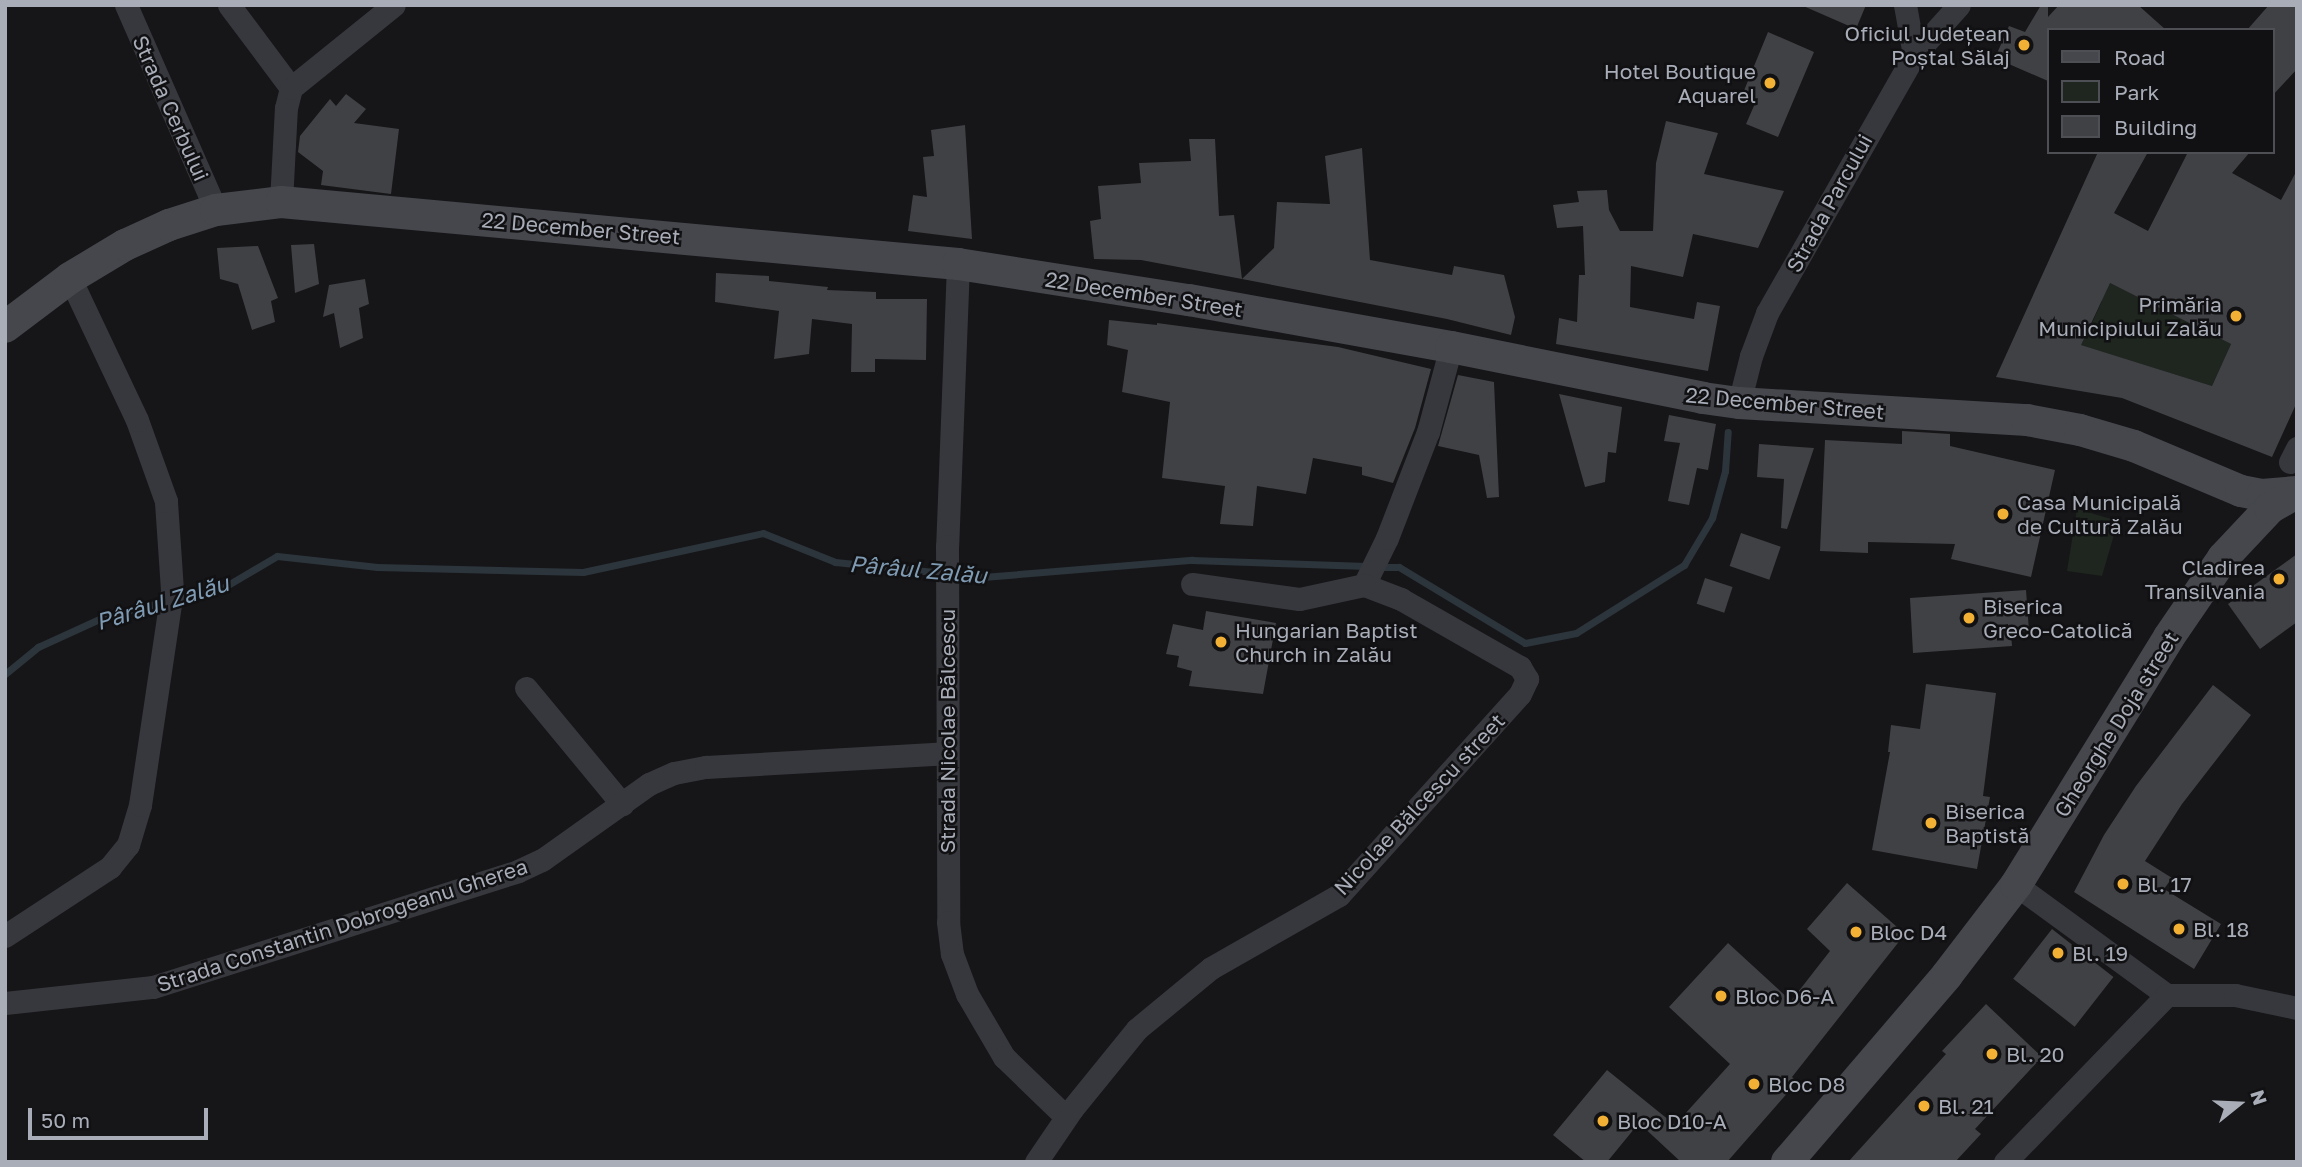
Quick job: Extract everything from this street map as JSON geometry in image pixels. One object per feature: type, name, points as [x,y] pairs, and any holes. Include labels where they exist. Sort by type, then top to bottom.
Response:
[{"type":"main road","name":"22 December Street","points":[[5,327],[70,278],[125,245],[169,225],[216,210],[281,202],[958,264],[1189,300],[1451,347],[1738,403],[2027,420],[2080,430],[2134,446],[2241,491],[2262,495],[2297,493]]},
{"type":"main road","name":"Gheorghe Doja street","points":[[1787,1162],[1947,975],[2016,885],[2207,580],[2251,525],[2270,508],[2297,493]]},
{"type":"street","name":"Strada Cerbului","points":[[126,5],[216,210]]},
{"type":"street","points":[[229,5],[292,88]]},
{"type":"street","points":[[281,202],[286,108],[292,88],[394,5]]},
{"type":"street","points":[[1905,5],[1914,55]]},
{"type":"street","name":"Strada Parcului","points":[[1738,403],[1767,313],[1914,55],[1959,5]]},
{"type":"street","name":"Strada Nicolae Bălcescu","points":[[958,264],[947,546],[948,922],[952,954],[967,994],[1004,1057],[1066,1117]]},
{"type":"street","points":[[5,936],[110,867],[128,845],[140,805],[172,590],[166,501],[137,420],[70,278]]},
{"type":"street","points":[[1192,584],[1299,598],[1364,585],[1387,538],[1428,432],[1451,347]]},
{"type":"street","name":"Nicolae Bălcescu street","points":[[1036,1162],[1066,1117],[1137,1029],[1211,968],[1339,895],[1520,694],[1527,679],[1520,667],[1401,599],[1364,585]]},
{"type":"street","points":[[526,688],[622,803]]},
{"type":"street","name":"Strada Constantin Dobrogeanu Gherea","points":[[5,1003],[153,987],[518,871],[542,860],[649,784],[674,773],[706,767],[946,753]]},
{"type":"street","points":[[2016,885],[2167,995],[2235,995],[2297,1008]]},
{"type":"street","points":[[2005,1162],[2167,995]]},
{"type":"green space","points":[[2096,276],[2231,344],[2212,386],[2061,339],[2087,334],[2102,301],[2089,293]]},
{"type":"green space","points":[[2077,509],[2118,521],[2102,576],[2067,571]]},
{"type":"building","points":[[1801,5],[1866,5],[1856,29]]},
{"type":"building","points":[[2041,5],[2048,5],[2048,17],[2059,5],[2138,5],[2164,28],[2046,28],[2046,80],[1995,58],[2009,26],[2025,32]]},
{"type":"building","points":[[2269,5],[2297,5],[2297,69],[2274,94],[2274,28],[2249,28]]},
{"type":"building","points":[[1768,32],[1814,52],[1778,137],[1746,124],[1757,99],[1743,93]]},
{"type":"building","points":[[346,94],[366,109],[354,123],[399,129],[391,194],[321,185],[323,171],[298,152],[300,136],[330,99],[336,106]]},
{"type":"building","points":[[1666,121],[1718,133],[1704,174],[1784,191],[1758,248],[1693,234],[1683,277],[1631,266],[1630,307],[1694,319],[1697,302],[1720,306],[1708,371],[1556,344],[1559,318],[1577,322],[1579,275],[1585,275],[1583,226],[1557,228],[1553,205],[1579,202],[1577,191],[1607,190],[1609,210],[1620,231],[1653,231],[1656,163]]},
{"type":"building","points":[[965,125],[972,239],[908,231],[913,195],[927,197],[923,157],[934,156],[931,130]]},
{"type":"building","points":[[1189,139],[1215,139],[1219,216],[1234,215],[1242,279],[1141,260],[1094,259],[1090,221],[1101,219],[1098,186],[1141,183],[1139,163],[1191,161]]},
{"type":"building","points":[[1362,148],[1370,260],[1452,275],[1454,266],[1504,275],[1515,317],[1511,335],[1447,319],[1242,279],[1274,248],[1277,202],[1330,204],[1325,156]]},
{"type":"building","name":"Primăria Municipiului Zalău","points":[[2097,154],[2147,154],[2114,213],[2148,231],[2187,154],[2248,154],[2232,173],[2281,200],[2297,170],[2297,402],[2272,457],[2122,398],[1996,377]],"holes":[[[2110,283],[2231,344],[2212,386],[2081,345]]]},
{"type":"building","points":[[314,244],[319,284],[295,293],[291,245]]},
{"type":"building","points":[[258,246],[278,298],[271,301],[275,322],[252,330],[238,284],[220,279],[217,248]]},
{"type":"building","points":[[716,273],[769,276],[769,281],[828,287],[827,290],[876,292],[876,299],[927,299],[926,360],[875,359],[875,372],[851,372],[852,324],[812,319],[809,354],[774,359],[779,311],[715,302]]},
{"type":"building","points":[[365,279],[369,304],[359,308],[363,338],[340,348],[334,313],[323,317],[329,285]]},
{"type":"building","points":[[1109,320],[1157,323],[1338,347],[1431,369],[1415,428],[1393,483],[1362,475],[1362,467],[1313,458],[1306,494],[1257,486],[1253,526],[1220,524],[1225,486],[1162,478],[1170,402],[1122,392],[1128,350],[1107,345]]},
{"type":"building","points":[[1458,375],[1494,382],[1499,497],[1487,498],[1479,455],[1438,446]]},
{"type":"building","points":[[1559,394],[1622,407],[1616,453],[1608,452],[1605,482],[1585,487]]},
{"type":"building","points":[[1669,415],[1716,424],[1708,470],[1697,468],[1689,505],[1668,501],[1680,443],[1664,441]]},
{"type":"building","points":[[1902,431],[1950,434],[1950,446],[2055,470],[2031,577],[1951,559],[1955,544],[1868,542],[1868,553],[1820,551],[1825,440],[1902,444]]},
{"type":"building","points":[[1759,444],[1814,448],[1787,529],[1781,528],[1784,479],[1757,477]]},
{"type":"building","points":[[1741,533],[1781,547],[1769,580],[1730,566]]},
{"type":"building","name":"Cladirea Transilvania","points":[[2297,554],[2297,622],[2260,649],[2228,604]]},
{"type":"building","points":[[1705,578],[1733,587],[1724,613],[1697,604]]},
{"type":"building","name":"Biserica Greco-Catolică","points":[[2026,590],[2029,631],[2011,633],[2012,646],[1913,653],[1910,598]]},
{"type":"building","name":"Hungarian Baptist Church in Zalău","points":[[1206,611],[1276,623],[1263,694],[1189,686],[1192,671],[1177,667],[1179,656],[1166,654],[1173,624],[1203,630]]},
{"type":"building","points":[[1926,684],[1996,693],[1983,796],[1990,797],[1977,869],[1872,850],[1890,752],[1891,725],[1920,729]]},
{"type":"building","points":[[2213,685],[2251,715],[2182,804],[2145,861],[2172,878],[2164,889],[2221,924],[2194,969],[2074,892],[2104,835],[2136,786]]},
{"type":"building","points":[[1847,883],[1905,934],[1792,1077],[1797,1082],[1727,1162],[1681,1162],[1639,1123],[1607,1162],[1586,1162],[1553,1135],[1607,1070],[1675,1125],[1730,1064],[1669,1007],[1728,943],[1791,1001],[1830,951],[1807,929]]},
{"type":"building","name":"Bl. 19","points":[[2052,929],[2113,977],[2075,1027],[2013,979]]},
{"type":"building","points":[[1986,1004],[2042,1057],[1975,1129],[1981,1134],[1955,1162],[1848,1162],[1946,1054],[1942,1051]]},
{"type":"waterway","name":"Pârâul Zalău","points":[[1379,567],[1399,567],[1525,643],[1576,633],[1684,565],[1712,518],[1725,471],[1728,432]]},
{"type":"waterway","name":"Pârâul Zalău","points":[[5,674],[38,647],[108,615],[221,589],[277,556],[377,567],[583,572],[763,533],[835,562],[983,577],[1192,560],[1367,566]]},
{"type":"place","name":"Oficiul Județean Poștal Sălaj","points":[[2024,45]]},
{"type":"place","name":"Hotel Boutique Aquarel","points":[[1770,83]]},
{"type":"place","name":"Primăria Municipiului Zalău","points":[[2236,316]]},
{"type":"place","name":"Casa Municipală de Cultură Zalău","points":[[2003,514]]},
{"type":"place","name":"Cladirea Transilvania","points":[[2279,579]]},
{"type":"place","name":"Biserica Greco-Catolică","points":[[1969,618]]},
{"type":"place","name":"Hungarian Baptist Church in Zalău","points":[[1221,642]]},
{"type":"place","name":"Biserica Baptistă","points":[[1931,823]]},
{"type":"place","name":"Bl. 17","points":[[2123,884]]},
{"type":"place","name":"Bl. 18","points":[[2179,929]]},
{"type":"place","name":"Bloc D4","points":[[1856,932]]},
{"type":"place","name":"Bl. 19","points":[[2058,953]]},
{"type":"place","name":"Bloc D6-A","points":[[1721,996]]},
{"type":"place","name":"Bl. 20","points":[[1992,1054]]},
{"type":"place","name":"Bloc D8","points":[[1754,1084]]},
{"type":"place","name":"Bl. 21","points":[[1924,1106]]},
{"type":"place","name":"Bloc D10-A","points":[[1603,1121]]}]
